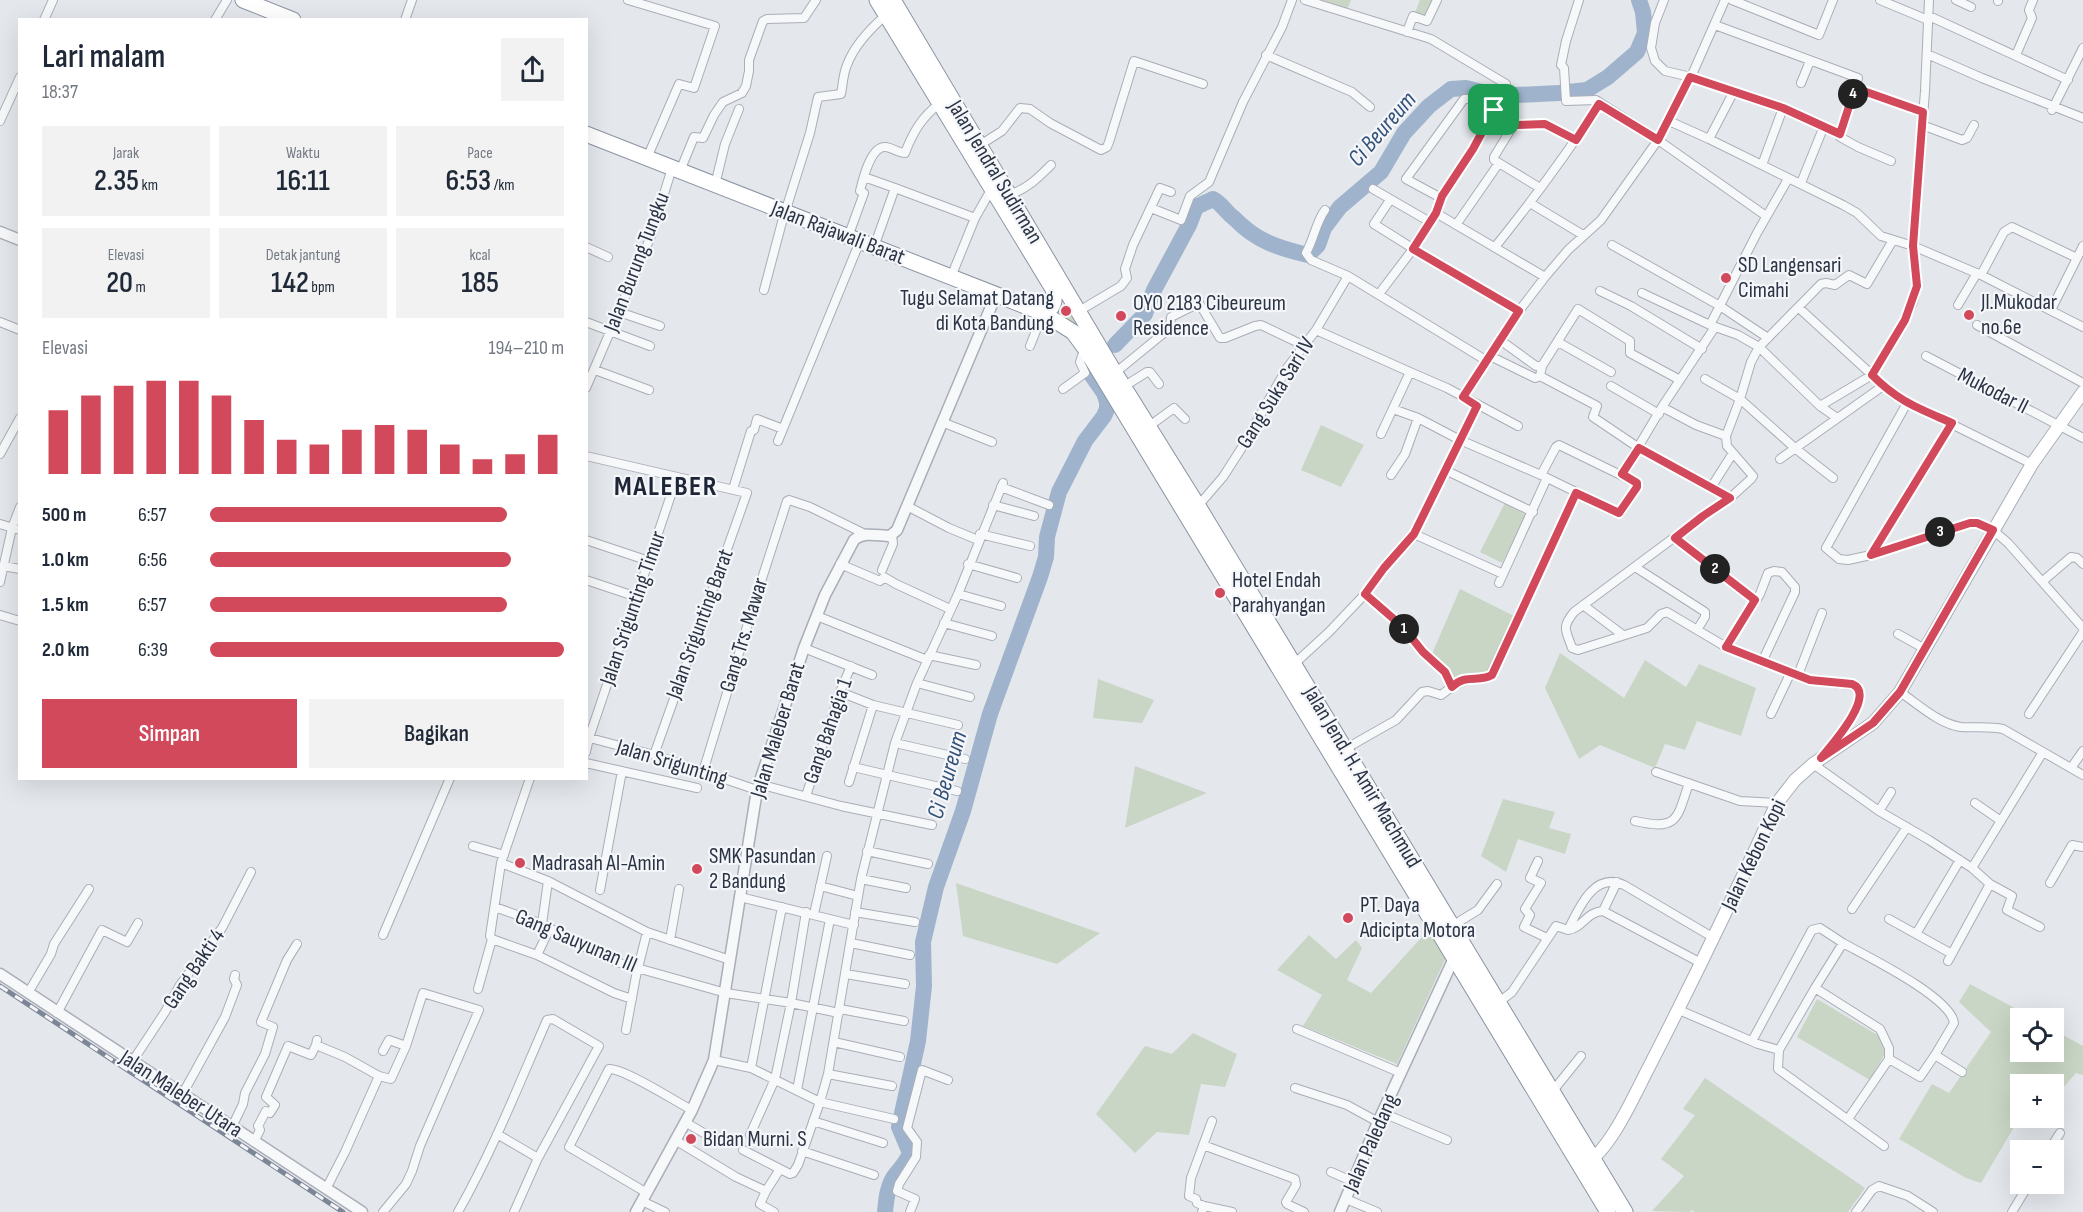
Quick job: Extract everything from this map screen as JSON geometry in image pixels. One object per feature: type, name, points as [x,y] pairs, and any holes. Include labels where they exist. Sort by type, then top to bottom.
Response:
[{"type":"highway","points":[[243,0],[288,18]]},
{"type":"highway","name":"Jalan Jendral Sudirman","points":[[877,0],[893,5],[992,187],[1053,289],[1054,303],[1047,312],[1043,313]]},
{"type":"highway","name":"Jalan Jendral Sudirman","points":[[893,5],[939,104],[980,145],[1079,311],[1089,346]]},
{"type":"highway","name":"Jalan Rajawali Barat","points":[[588,135],[1043,313],[1073,332],[1089,346]]},
{"type":"highway","name":"Jalan Jend. H. Amir Machmud","points":[[1089,346],[1115,373],[1198,506],[1288,669],[1454,958],[1587,1163],[1625,1212]]},
{"type":"highway","name":"Jalan Jend. H. Amir Machmud","points":[[1089,346],[1288,669],[1345,749],[1552,1092],[1608,1212]]},
{"type":"main road","name":"Jalan Kebon Kopi","points":[[1587,1163],[1605,1146],[1679,1010],[1777,803],[1794,780],[1817,761],[1873,723],[1900,692],[2032,464],[2083,392]]},
{"type":"street","points":[[45,18],[53,0]]},
{"type":"street","points":[[216,18],[227,0]]},
{"type":"street","points":[[406,18],[412,0]]},
{"type":"street","points":[[628,0],[715,26],[694,88],[679,84],[647,158]]},
{"type":"street","name":"Jalan Burung Tungku","points":[[588,384],[651,236],[676,170],[694,137],[703,138],[723,102],[742,93],[746,86],[749,60],[763,21],[804,18],[816,0]]},
{"type":"street","points":[[1151,208],[1182,219],[1190,196],[1209,182],[1239,111],[1282,27],[1292,0]]},
{"type":"street","points":[[1305,0],[1431,39],[1506,84]]},
{"type":"street","points":[[1407,32],[1413,16],[1427,21],[1437,0]]},
{"type":"street","points":[[1579,0],[1561,65],[1564,68],[1566,101],[1596,100],[1658,140],[1766,216]]},
{"type":"street","points":[[1664,0],[1655,23],[1651,48],[1652,56],[1665,71],[1783,108],[1840,134],[1840,137],[1858,147],[1891,161]]},
{"type":"street","points":[[1463,397],[1519,311],[1545,277],[1583,235],[1601,220],[1658,140],[1725,0]]},
{"type":"street","points":[[1732,0],[1819,35],[1833,0]]},
{"type":"street","points":[[1880,0],[2016,55],[2068,80]]},
{"type":"street","points":[[1820,406],[1872,375],[1905,320],[1913,302],[1917,286],[1913,246],[1929,0]]},
{"type":"street","points":[[1958,0],[1971,7]]},
{"type":"street","points":[[2016,55],[2032,18],[2029,10],[2033,0]]},
{"type":"street","points":[[764,290],[820,95],[841,94],[850,57],[893,5]]},
{"type":"street","points":[[1715,25],[1858,78],[1840,134]]},
{"type":"street","points":[[2053,108],[2079,65],[2083,48]]},
{"type":"street","points":[[1927,54],[2053,108],[2083,118]]},
{"type":"street","points":[[1266,56],[1352,92],[1370,107]]},
{"type":"street","points":[[980,145],[1002,131],[1020,108],[1024,108],[1030,109],[1080,140],[1101,150],[1105,149],[1136,61],[1203,84]]},
{"type":"street","points":[[1801,83],[1810,61]]},
{"type":"street","points":[[0,121],[18,81]]},
{"type":"street","points":[[1855,88],[1923,112]]},
{"type":"street","points":[[1709,139],[1734,91]]},
{"type":"street","points":[[1441,198],[1406,180],[1464,99],[1477,99],[1514,124],[1545,124],[1576,140]]},
{"type":"street","points":[[860,242],[864,193],[860,191],[876,150],[885,147],[905,153],[916,128],[939,104]]},
{"type":"street","points":[[1495,247],[1552,175],[1599,104]]},
{"type":"street","points":[[1762,165],[1783,108]]},
{"type":"street","points":[[715,184],[725,144],[740,109]]},
{"type":"street","points":[[1379,294],[1413,249],[1436,213],[1441,198],[1473,149],[1494,110]]},
{"type":"street","points":[[1669,121],[1788,179],[1801,183],[1857,213],[1878,234],[1979,274],[2083,327]]},
{"type":"street","points":[[1514,124],[1494,160],[1540,188]]},
{"type":"street","points":[[1922,125],[1962,140],[1967,138],[1974,125]]},
{"type":"street","points":[[1801,183],[1824,126]]},
{"type":"street","points":[[1456,225],[1499,163]]},
{"type":"street","points":[[1010,195],[1028,186],[1051,165]]},
{"type":"street","points":[[864,177],[975,218]]},
{"type":"street","points":[[1622,474],[1660,410],[1702,349],[1720,306],[1766,216],[1788,179]]},
{"type":"street","points":[[951,277],[975,218],[992,187]]},
{"type":"street","points":[[778,441],[860,242],[895,188]]},
{"type":"street","points":[[1079,311],[1121,286],[1125,281],[1127,278],[1125,269],[1133,245],[1160,188],[1171,192]]},
{"type":"street","points":[[1373,189],[1430,222]]},
{"type":"street","points":[[1390,200],[1374,224],[1519,311]]},
{"type":"street","points":[[1530,203],[1583,235]]},
{"type":"street","points":[[1324,210],[1309,256],[1348,276],[1489,358],[1535,378],[1540,376],[1597,406],[1593,417],[1639,448],[1712,486],[1730,498]]},
{"type":"street","points":[[1436,213],[1545,277]]},
{"type":"street","points":[[1958,305],[2004,232],[2012,227],[2077,258]]},
{"type":"street","points":[[0,232],[18,239]]},
{"type":"street","points":[[1893,240],[1867,284],[1849,275],[1834,285],[1821,284],[1758,347],[1725,436],[1727,446],[1753,477],[1730,498],[1583,605],[1565,622],[1565,627],[1572,648],[1578,650],[1647,628],[1664,613],[1670,614],[1726,647],[1761,662],[1810,680],[1857,686],[1860,691],[1859,701],[1849,722],[1817,761],[1879,811],[1972,868],[1990,884],[2012,896],[2007,910],[2040,927]]},
{"type":"street","points":[[1612,245],[1720,306],[1768,338]]},
{"type":"street","points":[[2051,310],[2083,246]]},
{"type":"street","points":[[588,248],[608,257]]},
{"type":"street","name":"Gang Suka Sari IV","points":[[1198,506],[1229,467],[1287,368],[1316,330],[1348,276]]},
{"type":"street","points":[[1600,291],[1631,306],[1702,349]]},
{"type":"street","points":[[1642,293],[1738,335],[1758,347],[1820,406],[1837,418]]},
{"type":"street","points":[[867,535],[892,535],[897,530],[996,295]]},
{"type":"street","points":[[1115,373],[1170,328],[1171,317],[1199,303],[1220,338],[1261,326],[1305,346]]},
{"type":"street","points":[[1799,308],[1883,386],[1907,404],[1952,423],[2032,464]]},
{"type":"street","points":[[1540,376],[1542,366],[1578,309],[1630,341],[1630,353],[1680,380]]},
{"type":"street","points":[[619,312],[660,326]]},
{"type":"street","points":[[1030,346],[1043,313]]},
{"type":"street","points":[[0,322],[18,329]]},
{"type":"street","points":[[588,323],[650,346]]},
{"type":"street","points":[[1977,325],[2083,382]]},
{"type":"street","points":[[1316,330],[1463,397],[1518,426]]},
{"type":"street","points":[[1500,340],[1536,366],[1542,366]]},
{"type":"street","points":[[1558,342],[1611,372]]},
{"type":"street","points":[[1063,389],[1085,373],[1080,362],[1089,346]]},
{"type":"street","name":"Mukodar II","points":[[1926,356],[2083,438]]},
{"type":"street","points":[[595,370],[649,390]]},
{"type":"street","points":[[1123,387],[1147,372],[1150,372],[1159,384]]},
{"type":"street","points":[[1381,434],[1410,372]]},
{"type":"street","points":[[1705,379],[1740,399],[1796,449],[1833,478]]},
{"type":"street","points":[[1611,386],[1660,410],[1725,436]]},
{"type":"street","points":[[1780,459],[1883,386]]},
{"type":"street","points":[[1907,404],[1826,548],[1843,560],[1871,555],[1970,523],[1977,523],[1993,530],[2043,581],[2083,630],[2029,714]]},
{"type":"street","points":[[1288,669],[1329,632],[1365,594],[1414,534],[1477,406]]},
{"type":"street","points":[[1148,427],[1174,408],[1185,419]]},
{"type":"street","points":[[1393,409],[1418,418],[1460,440],[1544,478],[1619,513],[1637,487],[1637,483],[1559,445],[1556,447],[1544,478],[1533,512],[1501,578],[1414,534]]},
{"type":"street","points":[[1391,475],[1405,454],[1418,418]]},
{"type":"street","points":[[588,456],[733,489],[751,430],[754,430],[757,419],[783,429]]},
{"type":"street","points":[[0,454],[18,422]]},
{"type":"street","points":[[942,422],[992,442]]},
{"type":"street","points":[[1871,555],[1952,423]]},
{"type":"street","points":[[1712,486],[1733,453]]},
{"type":"street","points":[[1445,470],[1533,512]]},
{"type":"street","name":"Jalan Srigunting Timur","points":[[588,738],[677,477]]},
{"type":"street","points":[[743,1150],[793,1173],[828,1074],[861,879],[895,743],[905,714],[958,594],[968,564],[1002,485],[1050,505]]},
{"type":"street","name":"Jalan Srigunting Barat","points":[[654,755],[747,493],[733,489]]},
{"type":"street","points":[[1345,749],[1396,720],[1422,692],[1428,691],[1441,695],[1464,679],[1492,675],[1576,493]]},
{"type":"street","name":"Gang Trs. Mawar","points":[[704,772],[756,597],[785,506],[789,500],[810,507],[867,535]]},
{"type":"street","points":[[993,505],[1034,516]]},
{"type":"street","points":[[907,506],[949,528],[979,537],[1030,546]]},
{"type":"street","points":[[0,524],[16,529],[0,582]]},
{"type":"street","name":"Jalan Maleber Barat","points":[[636,1212],[692,1110],[714,1060],[758,787],[804,648],[817,616],[840,564],[854,540],[859,536],[867,535]]},
{"type":"street","points":[[882,570],[893,544],[892,535]]},
{"type":"street","points":[[1675,538],[1755,600]]},
{"type":"street","points":[[588,541],[649,561]]},
{"type":"street","points":[[2043,581],[2071,557],[2077,558],[2083,564]]},
{"type":"street","points":[[840,564],[880,581],[884,577],[950,609]]},
{"type":"street","points":[[968,564],[1017,578]]},
{"type":"street","points":[[3,566],[18,569]]},
{"type":"street","points":[[1635,567],[1705,612],[1705,617],[1697,630]]},
{"type":"street","points":[[1726,647],[1765,583],[1769,571],[1782,572],[1794,587],[1793,596],[1761,662]]},
{"type":"street","points":[[588,581],[637,597]]},
{"type":"street","points":[[958,594],[1001,606]]},
{"type":"street","points":[[1365,594],[1403,627],[1423,652],[1445,672],[1452,687]]},
{"type":"street","points":[[1583,605],[1623,635]]},
{"type":"street","points":[[1771,714],[1795,674],[1822,614]]},
{"type":"street","points":[[0,615],[18,620]]},
{"type":"street","points":[[817,616],[928,658],[976,665]]},
{"type":"street","points":[[944,622],[992,636]]},
{"type":"street","points":[[1898,634],[1924,649]]},
{"type":"street","points":[[804,648],[872,675]]},
{"type":"street","name":"Gang Bahagia 1","points":[[806,796],[851,666]]},
{"type":"street","points":[[917,683],[970,697]]},
{"type":"street","points":[[1900,692],[1950,724],[1960,727],[1992,726],[2003,729],[2083,775]]},
{"type":"street","points":[[840,693],[905,714],[958,725]]},
{"type":"street","points":[[849,782],[873,705]]},
{"type":"street","name":"Jalan Srigunting","points":[[588,738],[654,755],[758,787],[932,825]]},
{"type":"street","points":[[895,743],[965,759]]},
{"type":"street","points":[[1972,868],[2043,752]]},
{"type":"street","points":[[2071,768],[2083,752]]},
{"type":"street","points":[[588,763],[697,788]]},
{"type":"street","points":[[853,767],[957,791]]},
{"type":"street","points":[[600,890],[622,771]]},
{"type":"street","points":[[1656,772],[1740,801],[1777,803]]},
{"type":"street","points":[[383,935],[449,780]]},
{"type":"street","points":[[478,989],[492,939],[490,936],[502,859],[529,780]]},
{"type":"street","points":[[1635,821],[1651,825],[1670,823],[1676,819],[1689,783]]},
{"type":"street","points":[[1879,811],[1891,792]]},
{"type":"street","points":[[1975,803],[2001,821]]},
{"type":"street","points":[[1852,909],[1906,827]]},
{"type":"street","points":[[2050,883],[2072,845],[2083,848]]},
{"type":"street","points":[[473,846],[548,881],[647,932],[730,960]]},
{"type":"street","points":[[867,851],[928,864]]},
{"type":"street","points":[[750,1135],[775,1079],[810,913],[820,886],[826,856]]},
{"type":"street","points":[[1916,934],[1959,860]]},
{"type":"street","points":[[1538,861],[1530,878],[1541,883],[1525,909],[1530,915],[1524,927],[1547,938]]},
{"type":"street","name":"Gang Bakti 4","points":[[132,1062],[180,985],[222,928],[251,872]]},
{"type":"street","points":[[861,879],[906,888]]},
{"type":"street","points":[[537,955],[546,926],[548,881]]},
{"type":"street","points":[[1568,930],[1587,895],[1607,882],[1621,884],[1714,938]]},
{"type":"street","points":[[1452,927],[1478,910],[1497,884]]},
{"type":"street","points":[[1603,911],[1621,884]]},
{"type":"street","points":[[1889,919],[1916,934],[1950,958],[1990,884]]},
{"type":"street","points":[[820,886],[858,896]]},
{"type":"street","points":[[28,993],[51,954],[54,944],[89,889]]},
{"type":"street","points":[[670,940],[680,889]]},
{"type":"street","points":[[740,897],[854,925]]},
{"type":"street","name":"Gang Sauyunan III","points":[[495,907],[546,926],[616,962],[637,969],[726,993],[904,1021]]},
{"type":"street","points":[[751,1068],[782,907]]},
{"type":"street","points":[[1498,1003],[1512,992],[1556,926],[1568,930],[1574,929],[1596,911],[1603,911],[1701,963]]},
{"type":"street","points":[[855,912],[915,922]]},
{"type":"street","points":[[797,1090],[830,919]]},
{"type":"street","points":[[57,1012],[102,930],[127,942],[138,923]]},
{"type":"street","points":[[1752,1041],[1812,930],[1820,928],[1910,979],[1952,1013],[1954,1023],[1920,1077],[1889,1059]]},
{"type":"street","points":[[626,1030],[637,969],[647,932]]},
{"type":"street","points":[[492,939],[537,955],[632,999]]},
{"type":"street","points":[[851,943],[910,955]]},
{"type":"street","points":[[1843,943],[1779,1050],[1778,1069],[1884,1146]]},
{"type":"street","points":[[232,1127],[243,1104],[245,1093],[265,1054],[273,1027],[261,1022],[287,960],[297,944]]},
{"type":"street","name":"Jalan Paledang","points":[[1340,1212],[1454,958]]},
{"type":"street","name":"Jalan Maleber Utara","points":[[0,974],[362,1212]]},
{"type":"street","points":[[846,974],[905,984]]},
{"type":"street","points":[[182,1095],[225,1017],[237,985],[235,975]]},
{"type":"street","points":[[1815,988],[1880,1029],[1890,1048],[1889,1059],[1848,1119]]},
{"type":"street","points":[[254,1142],[260,1130],[258,1126],[266,1112],[270,1113],[275,1105],[266,1097],[288,1047],[311,1054],[316,1042],[379,1076],[391,1079],[406,1046],[423,993],[479,1010],[406,1184],[383,1212]]},
{"type":"street","points":[[1679,1010],[1779,1050]]},
{"type":"street","points":[[458,1212],[474,1185],[547,1020],[552,1019],[599,1046],[538,1158],[514,1212]]},
{"type":"street","name":"Jalan Paledang","points":[[1297,1029],[1401,1073]]},
{"type":"street","points":[[383,1051],[389,1040],[406,1046]]},
{"type":"street","points":[[834,1042],[900,1057]]},
{"type":"street","points":[[1935,1055],[1962,1072]]},
{"type":"street","points":[[1552,1092],[1581,1056]]},
{"type":"street","points":[[714,1060],[751,1068],[820,1102],[894,1119]]},
{"type":"street","points":[[665,1212],[569,1147],[609,1069],[613,1068],[631,1076],[692,1110]]},
{"type":"street","points":[[910,1212],[915,1199],[897,1191],[916,1157],[917,1142],[907,1128],[921,1070],[948,1080]]},
{"type":"street","points":[[828,1074],[892,1086]]},
{"type":"street","points":[[326,1189],[379,1076]]},
{"type":"street","points":[[1294,1088],[1447,1140]]},
{"type":"street","points":[[813,1121],[883,1143]]},
{"type":"street","points":[[1212,1121],[1191,1178],[1189,1196],[1196,1199],[1203,1209],[1232,1212]]},
{"type":"street","points":[[685,1122],[719,1142]]},
{"type":"street","points":[[2055,1140],[2060,1133]]},
{"type":"street","points":[[497,1134],[538,1158]]},
{"type":"street","points":[[675,1140],[736,1177],[766,1191]]},
{"type":"street","points":[[1203,1145],[1295,1179],[1296,1185],[1286,1202],[1304,1212]]},
{"type":"street","points":[[802,1151],[874,1175]]},
{"type":"street","points":[[774,1212],[757,1208],[780,1168]]},
{"type":"street","points":[[1331,1172],[1354,1182]]},
{"type":"street","points":[[1856,1212],[1872,1190],[1879,1186],[1908,1196],[1933,1212]]},
{"type":"street","points":[[2012,1212],[2023,1194]]},
{"type":"street","points":[[1346,1199],[1377,1212]]},
{"type":"green space","points":[[1318,0],[1351,0],[1347,10]]},
{"type":"green space","points":[[1420,0],[1433,0],[1426,17],[1414,15]]},
{"type":"green space","points":[[1067,296],[1080,326],[1057,313]]},
{"type":"green space","points":[[1321,425],[1364,445],[1341,487],[1301,470]]},
{"type":"green space","points":[[1505,503],[1526,515],[1502,563],[1480,552]]},
{"type":"green space","points":[[1460,589],[1516,617],[1492,665],[1480,680],[1452,692],[1445,672],[1428,663]]},
{"type":"green space","points":[[1560,653],[1624,698],[1645,660],[1686,687],[1699,664],[1756,688],[1741,736],[1697,721],[1685,750],[1665,744],[1655,768],[1600,745],[1579,759],[1545,688]]},
{"type":"green space","points":[[1098,679],[1154,700],[1142,723],[1093,718]]},
{"type":"green space","points":[[1135,766],[1207,793],[1125,828]]},
{"type":"green space","points":[[1503,799],[1555,812],[1549,828],[1571,834],[1565,854],[1518,839],[1506,872],[1481,856]]},
{"type":"green space","points":[[956,883],[1100,933],[1057,964],[963,936]]},
{"type":"green space","points":[[1430,928],[1447,955],[1397,1064],[1303,1026],[1322,995],[1277,970],[1309,935],[1336,959],[1356,940],[1362,948],[1347,980],[1371,993]]},
{"type":"green space","points":[[1970,984],[2014,1008],[2010,1008],[2010,1062],[2064,1062],[2064,1036],[2083,1046],[2083,1075],[2076,1073],[2064,1087],[2064,1074],[2010,1074],[2010,1128],[2014,1128],[1981,1183],[1966,1178],[1899,1139],[1932,1084],[1949,1093],[1991,1032],[1959,1002]]},
{"type":"green space","points":[[1817,999],[1891,1043],[1870,1080],[1797,1037]]},
{"type":"green space","points":[[1193,1033],[1237,1054],[1225,1087],[1201,1084],[1189,1135],[1157,1132],[1135,1153],[1096,1114],[1145,1046],[1172,1054]]},
{"type":"green space","points":[[1705,1078],[1865,1188],[1848,1212],[1652,1211],[1684,1176],[1661,1159],[1695,1115],[1683,1109]]},
{"type":"waterway","name":"Ci Beureum","points":[[1115,345],[1145,314],[1154,290],[1189,225],[1196,207],[1213,199],[1242,226],[1259,238],[1308,255],[1318,245],[1324,228],[1340,207],[1381,172],[1404,133],[1429,106],[1451,89],[1466,88],[1497,96],[1587,90],[1608,77],[1637,52],[1645,33],[1639,0]]},
{"type":"waterway","name":"Ci Beureum","points":[[885,1212],[891,1182],[910,1153],[899,1127],[918,1041],[924,986],[923,942],[936,887],[963,811],[990,714],[1040,577],[1046,557],[1047,537],[1059,492],[1085,441],[1107,409],[1104,393],[1090,373],[1091,366]]},
{"type":"railway","points":[[0,986],[343,1212]]},
{"type":"place","name":"SD Langensari Cimahi","points":[[1726,278]]},
{"type":"place","name":"Tugu Selamat Datang di Kota Bandung","points":[[1066,311]]},
{"type":"place","name":"Jl.Mukodar no.6e","points":[[1969,315]]},
{"type":"place","name":"OYO 2183 Cibeureum Residence","points":[[1121,316]]},
{"type":"place","name":"Hotel Endah Parahyangan","points":[[1220,593]]},
{"type":"place","name":"Madrasah Al-Amin","points":[[520,863]]},
{"type":"place","name":"SMK Pasundan 2 Bandung","points":[[697,869]]},
{"type":"place","name":"PT. Daya Adicipta Motora","points":[[1348,918]]},
{"type":"place","name":"Bidan Murni. S","points":[[691,1139]]},
{"type":"district","name":"MALEBER","points":[[666,486]]},
{"type":"route","points":[[1690,77],[1783,108],[1840,134],[1855,88],[1923,112],[1913,246],[1917,286],[1905,320],[1872,375],[1907,404],[1952,423],[1871,555],[1973,522],[1993,530],[1900,692],[1873,723],[1821,758],[1849,722],[1859,701],[1860,691],[1852,684],[1810,680],[1726,647],[1755,600],[1675,538],[1730,498],[1712,486],[1639,448],[1622,474],[1637,483],[1637,487],[1621,512],[1602,506],[1576,493],[1492,675],[1464,679],[1452,687],[1445,672],[1423,652],[1403,627],[1365,594],[1414,534],[1477,406],[1463,397],[1519,311],[1413,249],[1494,110],[1516,125],[1545,124],[1576,140],[1599,104],[1658,140],[1690,77]]}]
